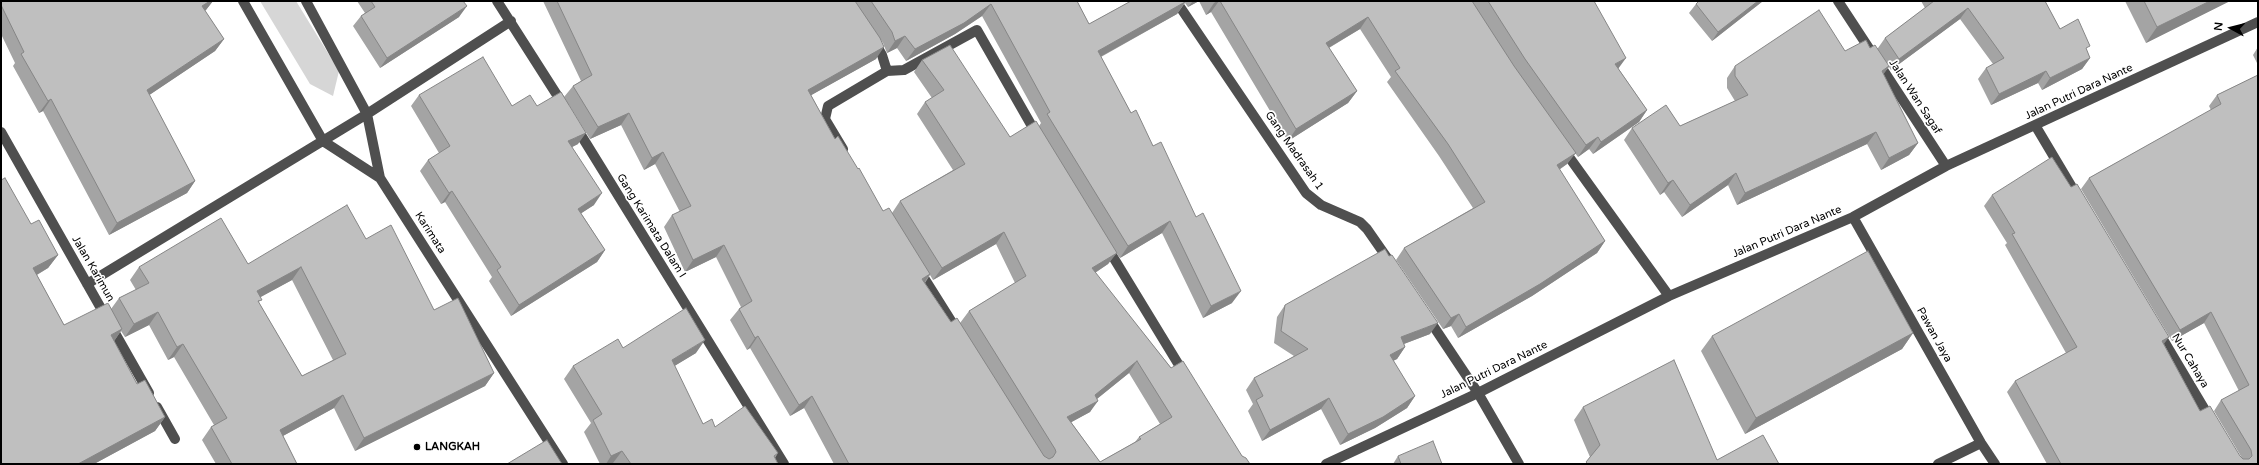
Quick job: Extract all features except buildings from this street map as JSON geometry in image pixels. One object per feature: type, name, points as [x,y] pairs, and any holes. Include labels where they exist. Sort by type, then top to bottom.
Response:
[{"type":"street","points":[[243,1],[323,141],[380,178]]},
{"type":"street","name":"Karimata","points":[[306,1],[367,114],[380,178],[564,464]]},
{"type":"street","name":"Gang Karimata Dalam I","points":[[497,1],[511,20],[784,464]]},
{"type":"street","name":"Gang Madrasah 1","points":[[1176,1],[1306,193],[1325,208],[1360,222],[1367,229],[1394,268]]},
{"type":"street","name":"Jalan Wan Sagaf","points":[[1838,1],[1946,166]]},
{"type":"street","points":[[87,284],[367,114],[511,20]]},
{"type":"street","name":"Jalan Putri Dara Nante","points":[[1326,464],[1478,393],[1668,296],[1853,217],[1946,166],[2258,22]]},
{"type":"street","points":[[849,159],[825,119],[828,106],[887,70],[904,70],[977,30],[1041,143]]},
{"type":"street","points":[[869,34],[882,55],[887,70]]},
{"type":"street","points":[[2035,125],[2084,206]]},
{"type":"street","name":"Jalan Karimun","points":[[1,132],[175,439]]},
{"type":"street","points":[[1556,139],[1668,296]]},
{"type":"street","name":"Pawan Jaya","points":[[1853,217],[1981,443],[1995,464]]},
{"type":"street","points":[[1102,241],[1189,383]]},
{"type":"street","points":[[912,258],[962,338]]},
{"type":"street","points":[[1420,308],[1478,393],[1519,464]]},
{"type":"street","name":"Nur Cahaya","points":[[2152,322],[2217,430]]},
{"type":"street","points":[[1938,464],[1981,443]]},
{"type":"shaded area","points":[[260,1],[296,1],[339,71],[333,96],[310,84]]},
{"type":"place","name":"LANGKAH","points":[[417,447]]}]
